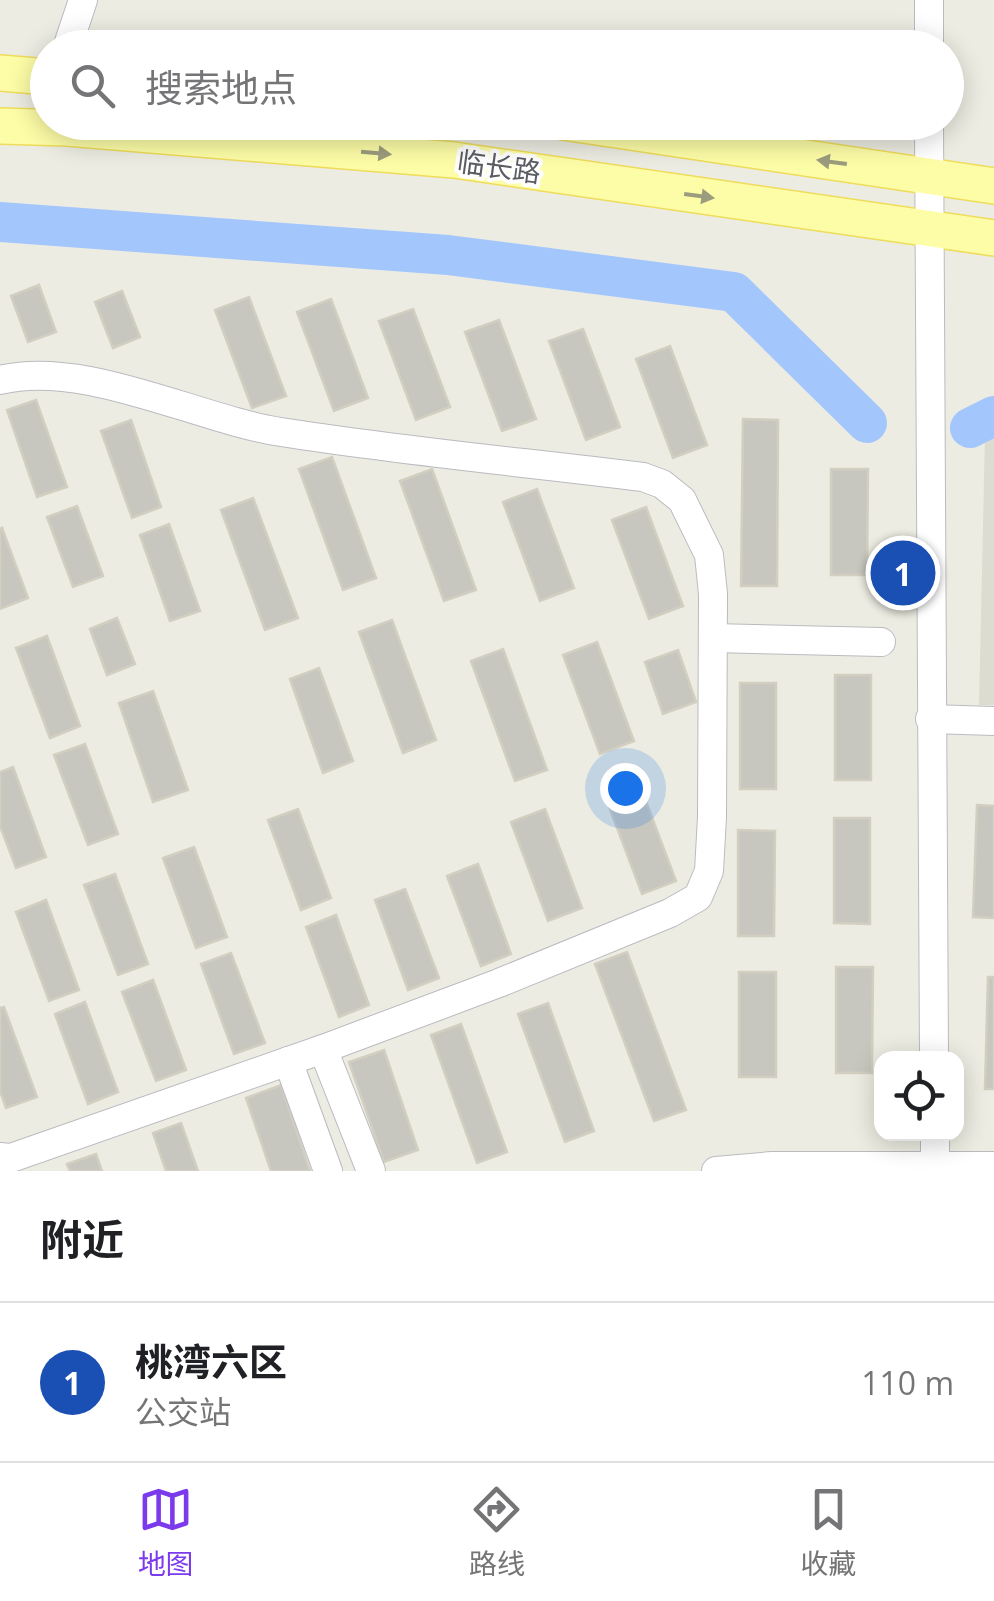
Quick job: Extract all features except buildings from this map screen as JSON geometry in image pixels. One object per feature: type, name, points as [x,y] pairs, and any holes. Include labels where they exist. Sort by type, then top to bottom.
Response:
[{"type":"main road","points":[[0,73],[30,75]]},
{"type":"main road","name":"临长路","points":[[0,126],[30,127]]},
{"type":"main road","name":"临长路","points":[[212,140],[454,160],[994,238]]},
{"type":"main road","name":"临长路","points":[[685,140],[994,186]]},
{"type":"street","points":[[74,30],[83,0]]},
{"type":"street","points":[[929,0],[929,30]]},
{"type":"street","points":[[928,140],[934,1051]]},
{"type":"street","points":[[0,380],[45,376],[98,384],[278,432],[643,477],[662,484],[682,500],[709,555],[714,594],[709,870],[698,896],[670,913],[500,983],[323,1050],[11,1158],[0,1157]]},
{"type":"street","points":[[713,638],[882,642]]},
{"type":"street","points":[[930,720],[994,721]]},
{"type":"street","points":[[323,1050],[371,1171]]},
{"type":"street","points":[[288,1061],[328,1171]]},
{"type":"street","points":[[934,1141],[935,1166]]},
{"type":"street","points":[[716,1171],[772,1166],[994,1166]]},
{"type":"shaded area","points":[[994,429],[994,705],[979,705],[985,434]]},
{"type":"waterway","points":[[0,222],[448,255],[734,292],[867,423]]},
{"type":"waterway","points":[[970,428],[994,416]]},
{"type":"place","name":"桃湾六区","points":[[903,573]]}]
